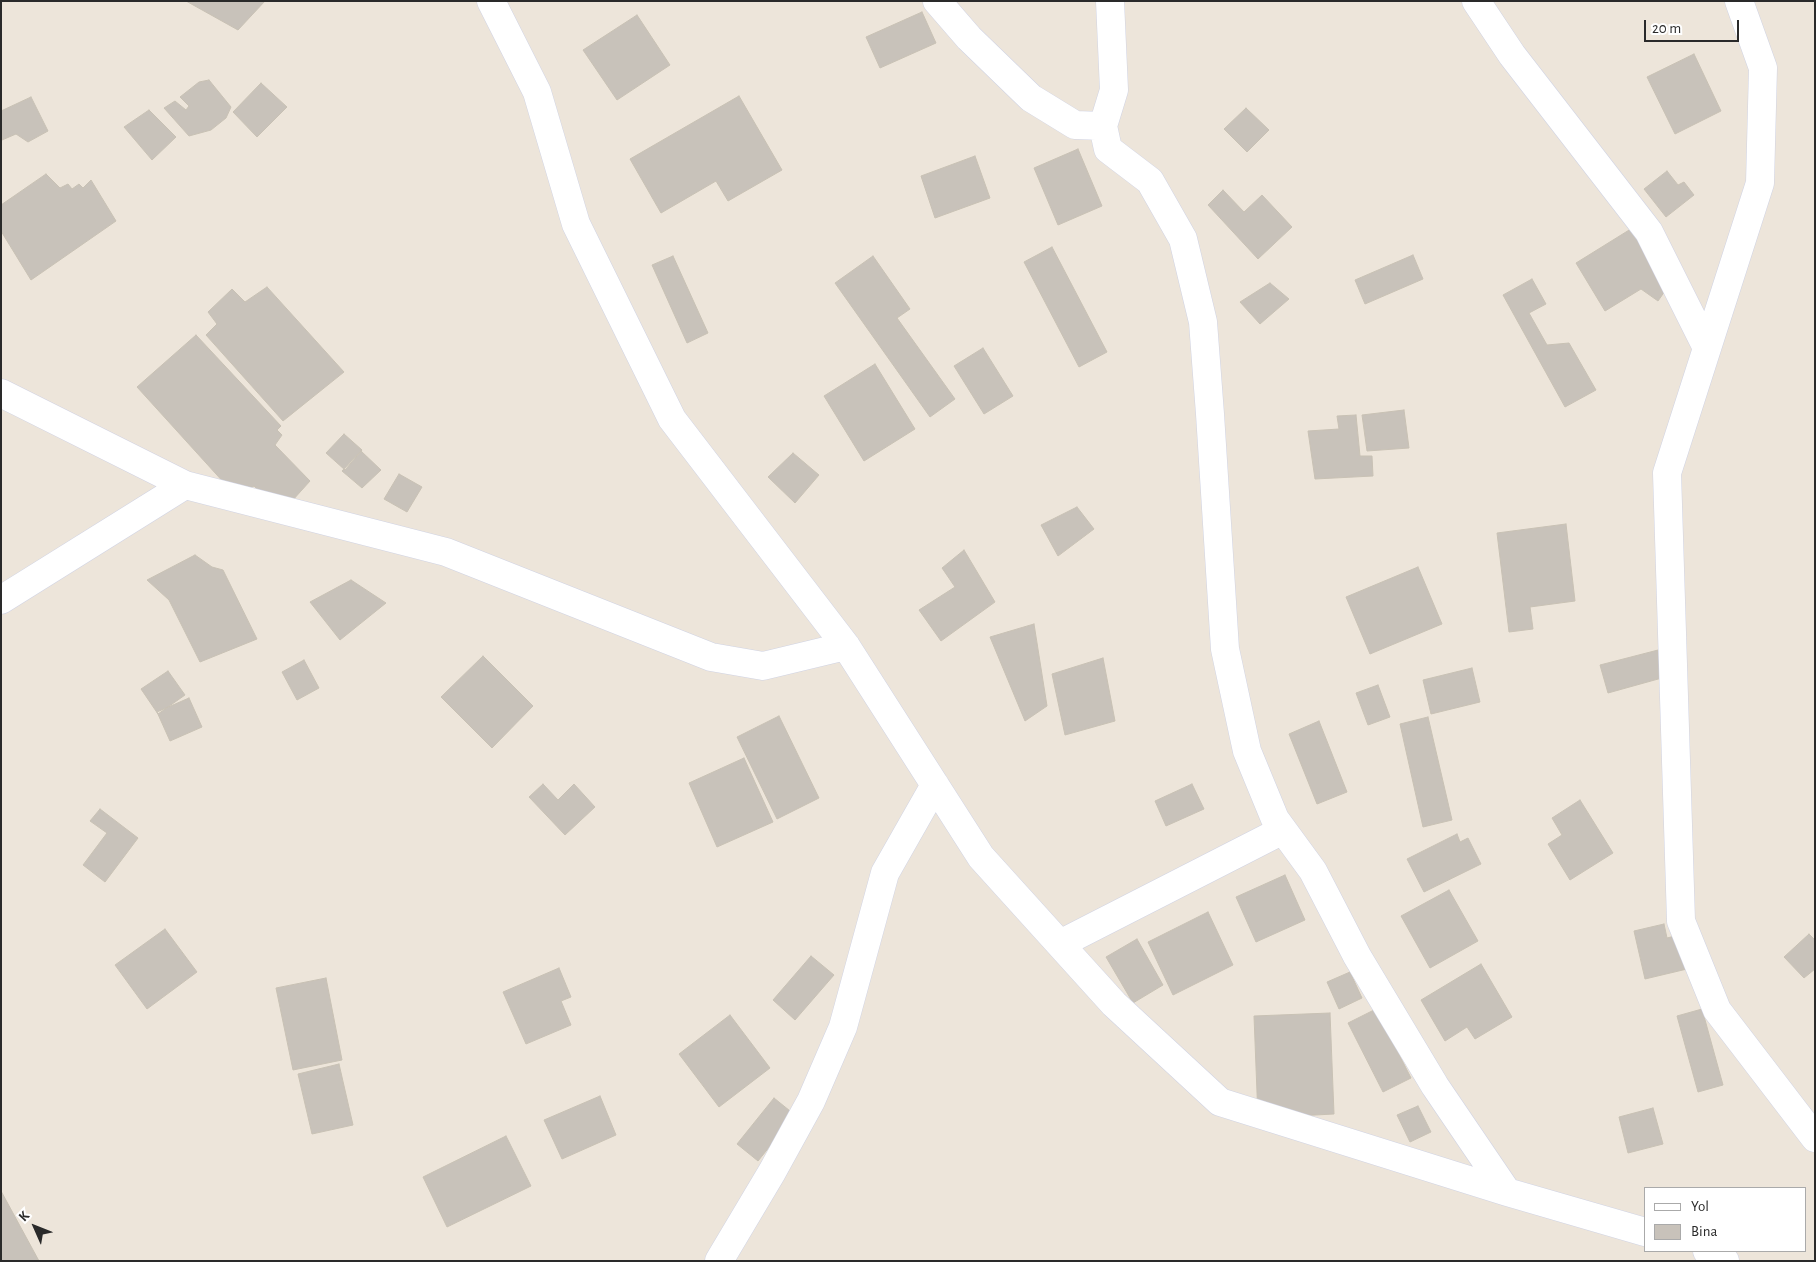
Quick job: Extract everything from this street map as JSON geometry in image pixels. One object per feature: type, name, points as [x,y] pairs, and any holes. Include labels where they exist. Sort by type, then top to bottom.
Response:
[{"type":"street","points":[[491,1],[537,92],[576,224],[672,419],[846,646],[981,857],[1114,1004],[1220,1102],[1507,1192],[1644,1232]]},
{"type":"street","points":[[937,1],[970,38],[1031,98],[1075,125],[1103,126]]},
{"type":"street","points":[[1110,1],[1114,90],[1103,126],[1108,149],[1150,180],[1183,239],[1203,322],[1225,649],[1247,751],[1275,818],[1313,871],[1357,956],[1435,1086],[1507,1192]]},
{"type":"street","points":[[1476,1],[1512,55],[1649,232],[1707,348]]},
{"type":"street","points":[[1739,1],[1763,68],[1760,183],[1667,472],[1681,920],[1717,1010],[1815,1138]]},
{"type":"street","points":[[1,393],[185,486],[446,552],[711,657],[763,666],[846,646]]},
{"type":"street","points":[[1,600],[185,486]]},
{"type":"street","points":[[719,1261],[772,1172],[811,1101],[844,1027],[885,873],[936,785]]},
{"type":"street","points":[[1060,944],[1283,830]]},
{"type":"street","points":[[1710,1252],[1725,1261]]},
{"type":"building","points":[[186,1],[265,1],[238,30]]},
{"type":"building","points":[[922,12],[936,43],[880,68],[866,37]]},
{"type":"building","points":[[637,15],[670,65],[617,100],[583,50]]},
{"type":"building","points":[[1694,54],[1721,111],[1675,134],[1647,77]]},
{"type":"building","points":[[209,80],[231,107],[226,118],[211,130],[189,136],[164,108],[175,101],[186,110],[189,106],[180,97],[199,82]]},
{"type":"building","points":[[261,83],[287,107],[257,137],[233,112]]},
{"type":"building","points":[[739,96],[782,170],[728,201],[716,181],[661,213],[630,159]]},
{"type":"building","points":[[31,97],[48,131],[28,142],[16,134],[2,140],[1,111]]},
{"type":"building","points":[[1246,108],[1269,130],[1247,152],[1224,129]]},
{"type":"building","points":[[149,110],[176,137],[152,160],[124,127]]},
{"type":"building","points":[[1078,149],[1102,206],[1058,225],[1034,168]]},
{"type":"building","points":[[975,156],[990,198],[935,218],[921,176]]},
{"type":"building","points":[[1667,171],[1678,185],[1684,182],[1694,195],[1666,217],[1644,189]]},
{"type":"building","points":[[46,174],[60,188],[68,184],[72,189],[79,184],[83,188],[91,180],[116,221],[31,280],[1,231],[1,205]]},
{"type":"building","points":[[1223,190],[1244,212],[1262,195],[1292,227],[1258,259],[1208,205]]},
{"type":"building","points":[[1634,227],[1665,291],[1658,301],[1641,289],[1605,311],[1576,263]]},
{"type":"building","points":[[1052,247],[1107,352],[1079,367],[1024,262]]},
{"type":"building","points":[[1413,255],[1423,279],[1365,304],[1355,280]]},
{"type":"building","points":[[673,256],[708,333],[687,343],[652,265]]},
{"type":"building","points":[[873,256],[910,309],[897,318],[955,399],[930,417],[835,283]]},
{"type":"building","points":[[1532,279],[1546,304],[1529,313],[1547,345],[1569,343],[1596,390],[1565,407],[1503,295]]},
{"type":"building","points":[[1270,283],[1289,299],[1260,324],[1240,302]]},
{"type":"building","points":[[267,287],[344,372],[283,421],[206,335],[217,324],[208,312],[232,289],[245,302]]},
{"type":"building","points":[[196,335],[281,426],[277,430],[282,435],[275,445],[310,481],[292,501],[273,504],[254,486],[236,496],[137,387]]},
{"type":"building","points":[[983,348],[1013,396],[984,414],[954,366]]},
{"type":"building","points":[[875,364],[915,429],[864,461],[824,396]]},
{"type":"building","points":[[1404,410],[1409,448],[1367,451],[1362,415]]},
{"type":"building","points":[[1356,415],[1360,456],[1372,456],[1373,476],[1315,479],[1308,431],[1339,429],[1337,416]]},
{"type":"building","points":[[344,434],[362,450],[345,470],[326,453]]},
{"type":"building","points":[[361,451],[381,470],[362,488],[342,471]]},
{"type":"building","points":[[793,453],[819,475],[795,503],[768,477]]},
{"type":"building","points":[[399,474],[422,487],[407,512],[384,499]]},
{"type":"building","points":[[1077,507],[1094,529],[1058,556],[1041,525]]},
{"type":"building","points":[[1566,524],[1575,601],[1530,607],[1533,629],[1509,632],[1497,533]]},
{"type":"building","points":[[964,550],[995,602],[941,641],[919,610],[955,587],[942,568]]},
{"type":"building","points":[[195,555],[212,567],[223,570],[257,639],[200,662],[169,600],[147,580]]},
{"type":"building","points":[[1418,567],[1442,624],[1370,654],[1346,597]]},
{"type":"building","points":[[351,580],[386,603],[340,640],[310,602]]},
{"type":"building","points":[[1034,624],[1047,706],[1025,721],[990,637]]},
{"type":"building","points":[[1662,649],[1669,676],[1608,693],[1600,665]]},
{"type":"building","points":[[483,656],[533,706],[492,748],[441,697]]},
{"type":"building","points":[[1103,658],[1115,721],[1065,735],[1052,674]]},
{"type":"building","points":[[304,660],[319,688],[297,700],[282,672]]},
{"type":"building","points":[[1472,668],[1480,702],[1431,714],[1423,680]]},
{"type":"building","points":[[168,671],[185,695],[158,714],[141,689]]},
{"type":"building","points":[[1378,685],[1390,717],[1368,725],[1356,693]]},
{"type":"building","points":[[189,698],[202,727],[170,741],[157,712]]},
{"type":"building","points":[[779,716],[819,798],[777,819],[737,737]]},
{"type":"building","points":[[1428,717],[1452,820],[1423,827],[1400,724]]},
{"type":"building","points":[[1319,721],[1347,792],[1317,804],[1289,734]]},
{"type":"building","points":[[744,758],[773,822],[717,847],[689,783]]},
{"type":"building","points":[[543,784],[558,800],[574,784],[595,807],[565,835],[529,797]]},
{"type":"building","points":[[1192,784],[1204,809],[1166,826],[1155,801]]},
{"type":"building","points":[[1580,800],[1613,853],[1570,880],[1548,844],[1562,835],[1552,818]]},
{"type":"building","points":[[100,809],[138,838],[105,882],[83,865],[107,833],[90,821]]},
{"type":"building","points":[[1457,834],[1460,842],[1468,838],[1481,864],[1424,892],[1407,859]]},
{"type":"building","points":[[1285,875],[1305,920],[1256,942],[1236,897]]},
{"type":"building","points":[[1449,890],[1478,941],[1430,968],[1401,916]]},
{"type":"building","points":[[1208,912],[1233,965],[1173,995],[1148,942]]},
{"type":"building","points":[[1664,924],[1667,938],[1679,935],[1687,969],[1645,979],[1634,931]]},
{"type":"building","points":[[165,929],[197,972],[147,1009],[115,965]]},
{"type":"building","points":[[1809,934],[1815,940],[1815,969],[1804,978],[1784,957]]},
{"type":"building","points":[[1137,939],[1163,985],[1133,1003],[1106,957]]},
{"type":"building","points":[[811,956],[834,975],[795,1020],[773,1000]]},
{"type":"building","points":[[1481,964],[1512,1017],[1475,1039],[1467,1027],[1445,1041],[1421,1000]]},
{"type":"building","points":[[559,968],[571,997],[561,1001],[571,1025],[526,1044],[503,992]]},
{"type":"building","points":[[1350,972],[1362,998],[1339,1009],[1327,982]]},
{"type":"building","points":[[326,978],[342,1060],[293,1070],[276,988]]},
{"type":"building","points":[[1376,1009],[1411,1078],[1383,1092],[1348,1023]]},
{"type":"building","points":[[1702,1009],[1723,1085],[1698,1092],[1677,1016]]},
{"type":"building","points":[[1330,1013],[1334,1114],[1258,1118],[1254,1016]]},
{"type":"building","points":[[730,1015],[770,1068],[719,1107],[679,1054]]},
{"type":"building","points":[[339,1064],[353,1125],[312,1134],[298,1074]]},
{"type":"building","points":[[600,1096],[616,1135],[562,1159],[544,1120]]},
{"type":"building","points":[[774,1098],[795,1115],[758,1161],[737,1144]]},
{"type":"building","points":[[1418,1106],[1431,1132],[1410,1142],[1397,1115]]},
{"type":"building","points":[[1653,1108],[1663,1144],[1628,1153],[1619,1117]]},
{"type":"building","points":[[506,1136],[531,1186],[447,1227],[423,1177]]},
{"type":"building","points":[[1,1191],[39,1261],[1,1261]]}]
